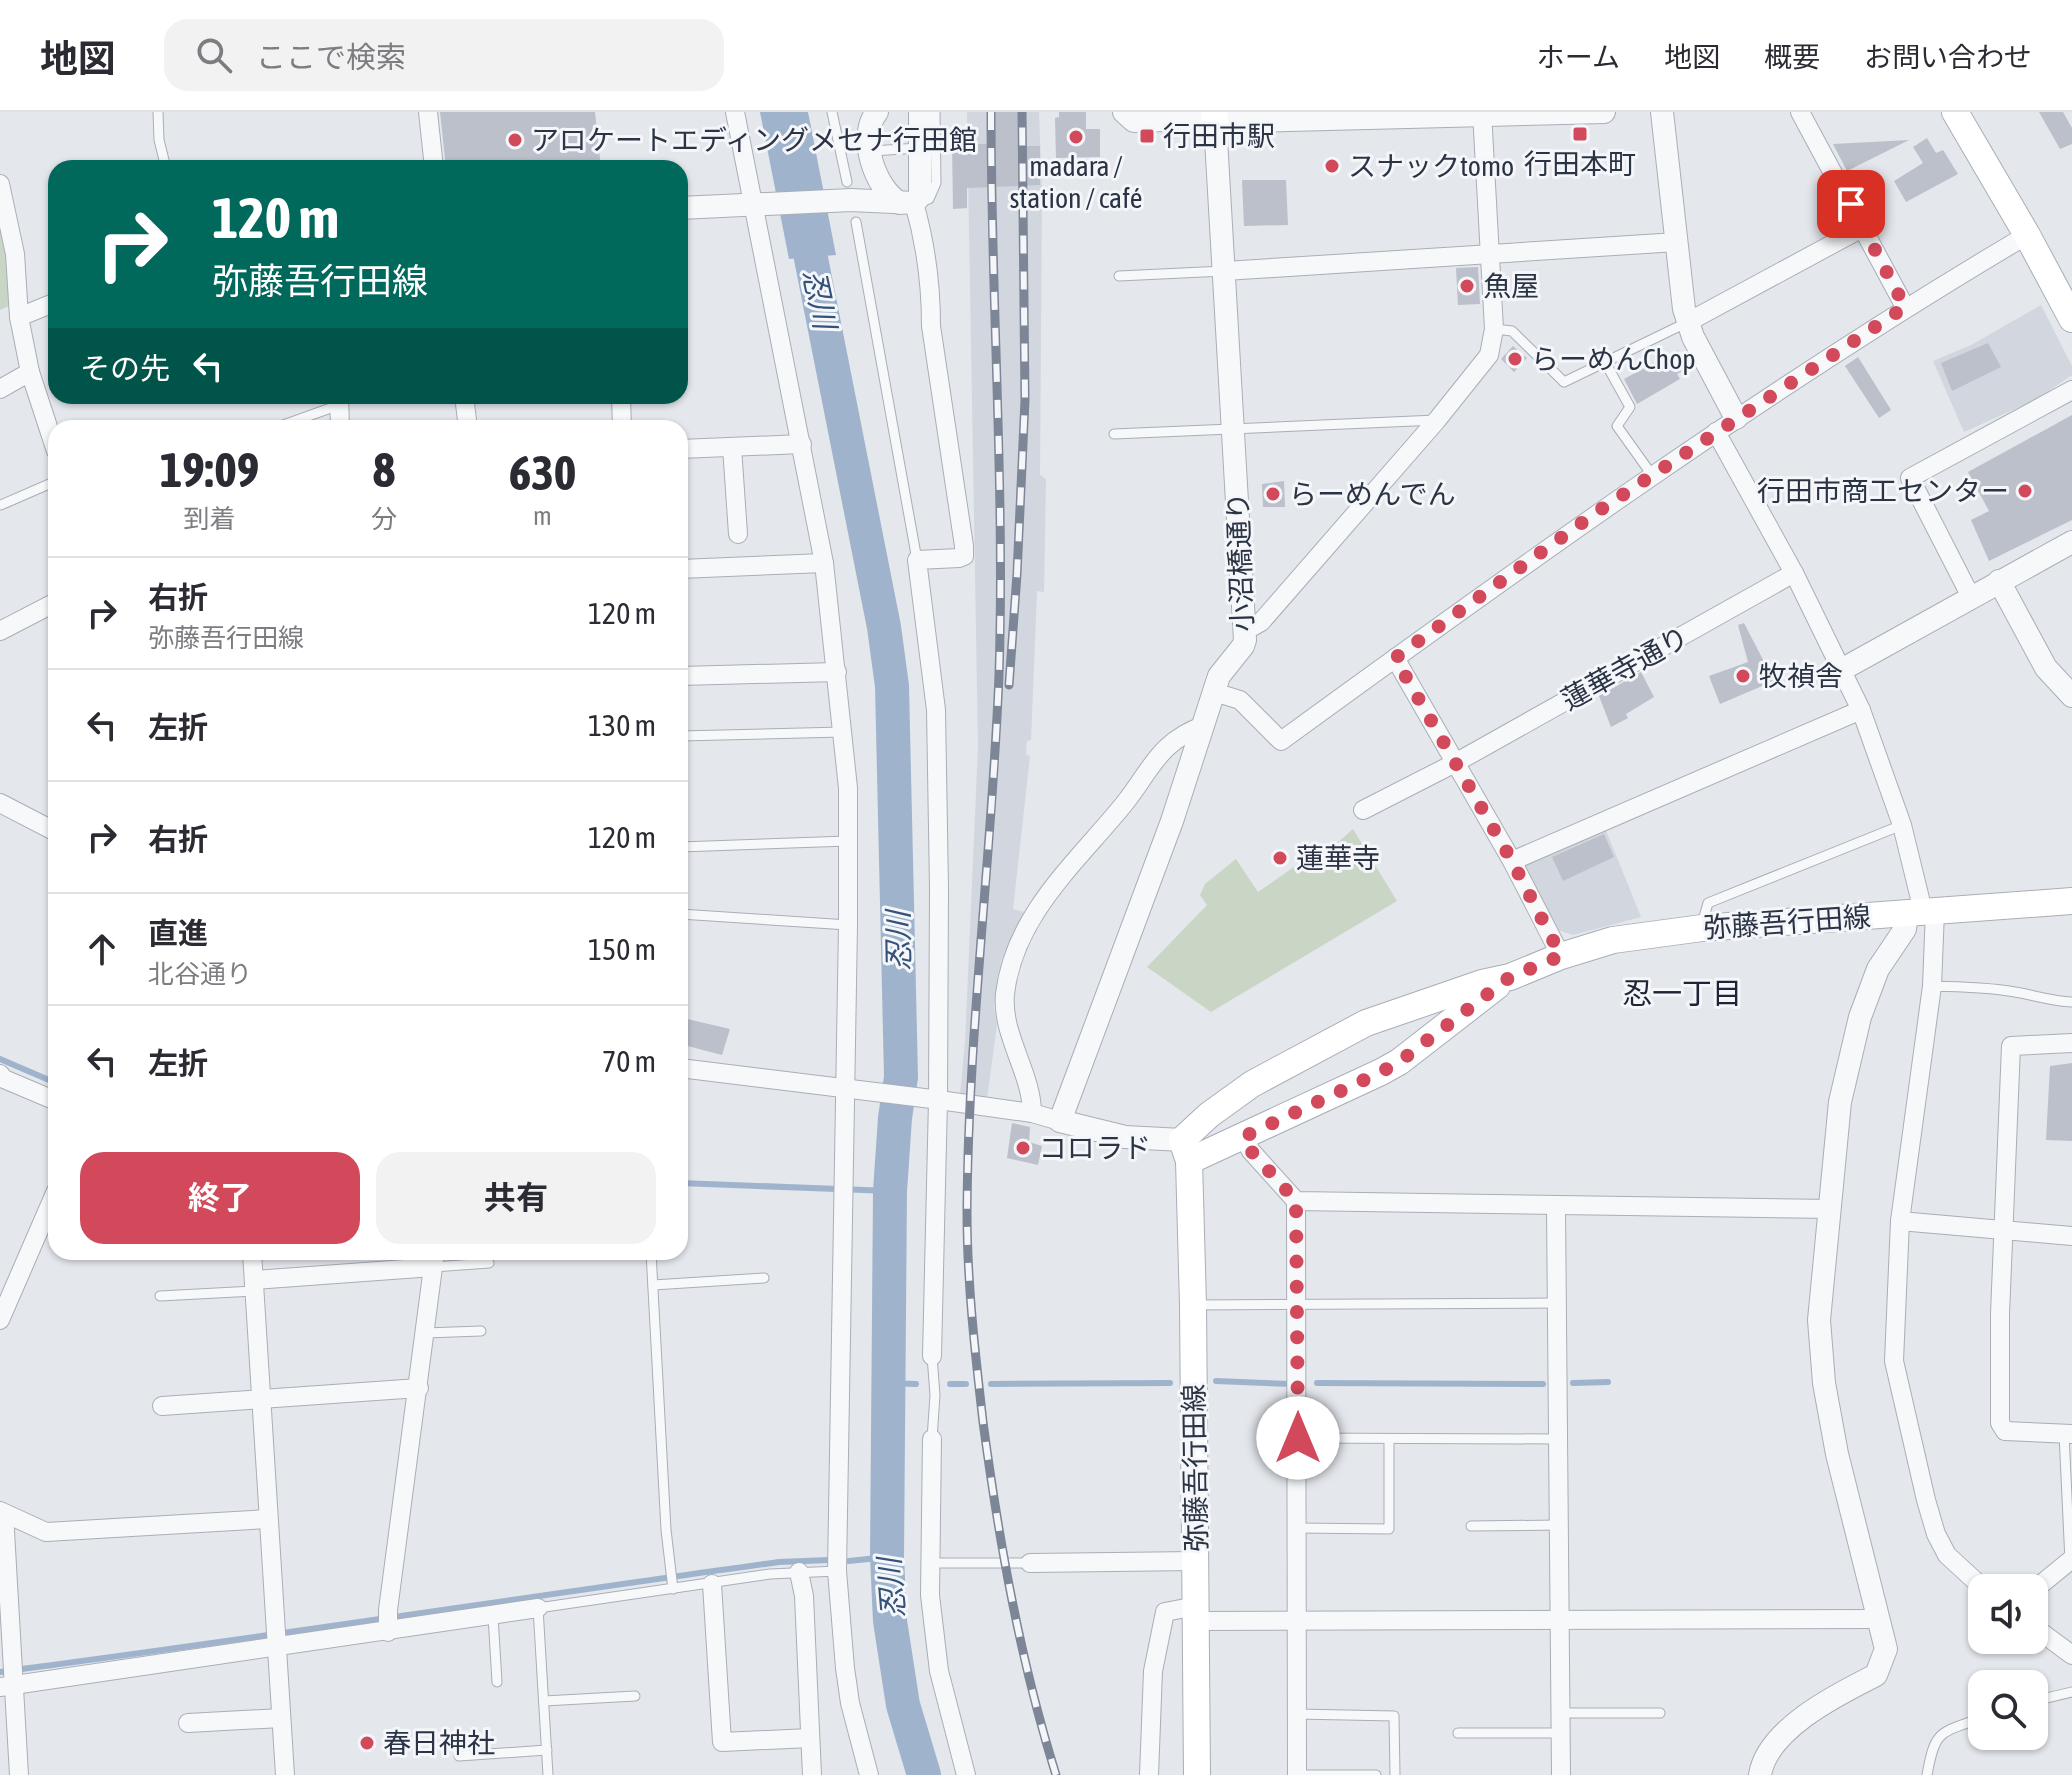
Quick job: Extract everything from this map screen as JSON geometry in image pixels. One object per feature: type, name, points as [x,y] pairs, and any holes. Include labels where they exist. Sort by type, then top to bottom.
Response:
[{"type":"main road","points":[[1955,112],[2072,319]]},
{"type":"main road","name":"弥藤吾行田線","points":[[1197,1775],[1193,1305],[1185,1151],[1209,1115],[1252,1084],[1366,1023],[1613,940],[1702,928],[2072,901]]},
{"type":"main road","name":"弥藤吾行田線","points":[[1185,1151],[1243,1137],[1390,1067],[1510,977]]},
{"type":"street","points":[[428,112],[433,160]]},
{"type":"street","points":[[735,112],[756,205],[824,563],[848,788],[848,1089],[837,1571],[850,1703],[869,1775]]},
{"type":"street","points":[[863,112],[861,127],[882,188],[911,202],[919,220],[931,326],[964,546],[964,556],[959,558],[917,560],[936,710],[939,888],[932,1356]]},
{"type":"street","points":[[850,201],[871,184],[871,119],[877,112]]},
{"type":"street","points":[[1124,112],[1134,121],[1215,117],[1604,112]]},
{"type":"street","points":[[1662,112],[1684,309],[1693,337],[1736,418]]},
{"type":"street","points":[[1800,112],[1905,307]]},
{"type":"street","points":[[1245,631],[1261,622],[1437,420],[1489,355],[1494,329],[1482,113]]},
{"type":"street","points":[[688,208],[850,201],[911,202],[920,196],[929,148],[922,114]]},
{"type":"street","name":"小沼橋通り","points":[[1060,1121],[1172,821],[1219,676],[1243,646],[1245,631],[1215,117]]},
{"type":"street","points":[[0,184],[15,254],[19,317],[30,372],[48,427]]},
{"type":"street","points":[[1688,322],[1864,227]]},
{"type":"street","points":[[1214,692],[1240,700],[1281,741],[1736,418],[1905,307],[2027,235]]},
{"type":"street","points":[[1225,271],[1677,242]]},
{"type":"street","points":[[19,317],[48,305]]},
{"type":"street","points":[[0,389],[30,372]]},
{"type":"street","points":[[1972,599],[1910,478],[2072,390]]},
{"type":"street","points":[[1716,432],[1794,573],[1861,710],[1902,825],[1922,912],[1932,986],[1900,1221],[1894,1361],[1936,1534],[1947,1555],[1968,1574]]},
{"type":"street","points":[[688,449],[802,444]]},
{"type":"street","points":[[732,447],[738,534]]},
{"type":"street","points":[[1843,669],[2072,542]]},
{"type":"street","points":[[688,569],[824,563]]},
{"type":"street","name":"蓮華寺通り","points":[[1363,810],[1455,763],[1794,573]]},
{"type":"street","points":[[1999,581],[2046,668],[2072,696]]},
{"type":"street","points":[[0,631],[48,606]]},
{"type":"street","points":[[1395,658],[1512,861],[1561,956]]},
{"type":"street","points":[[688,676],[837,672]]},
{"type":"street","points":[[1512,861],[1861,710]]},
{"type":"street","points":[[1032,1113],[1031,1093],[1008,1019],[1005,997],[1015,957],[1026,930],[1049,890],[1126,802],[1154,760],[1176,737],[1205,725]]},
{"type":"street","points":[[0,803],[48,828]]},
{"type":"street","points":[[1760,1775],[1762,1761],[1776,1741],[1839,1693],[1876,1675],[1886,1649],[1837,1454],[1824,1383],[1819,1320],[1840,1102],[1860,1017],[1878,969],[1905,929],[1922,912]]},
{"type":"street","points":[[2068,1434],[2005,1431],[2000,1423],[2003,1231],[2011,1046],[2072,1043]]},
{"type":"street","points":[[688,1069],[1032,1113],[1185,1151]]},
{"type":"street","points":[[1,1077],[48,1098]]},
{"type":"street","points":[[1243,1137],[1251,1151],[1296,1201],[1297,1775]]},
{"type":"street","points":[[1296,1201],[1831,1209]]},
{"type":"street","points":[[1556,1207],[1561,1775]]},
{"type":"street","points":[[0,1320],[48,1209]]},
{"type":"street","points":[[1900,1221],[2072,1236]]},
{"type":"street","points":[[252,1260],[285,1775]]},
{"type":"street","points":[[254,1285],[427,1260]]},
{"type":"street","points":[[388,1632],[388,1610],[434,1260]]},
{"type":"street","points":[[162,1406],[419,1388]]},
{"type":"street","points":[[932,1439],[930,1595],[939,1671],[966,1775]]},
{"type":"street","points":[[19,1775],[7,1686],[2,1512],[46,1532],[268,1519]]},
{"type":"street","points":[[2048,1579],[2071,1560]]},
{"type":"street","points":[[1030,1563],[1196,1561]]},
{"type":"street","points":[[799,1572],[804,1596],[812,1775]]},
{"type":"street","points":[[712,1584],[722,1742],[810,1738]]},
{"type":"street","points":[[7,1686],[538,1608]]},
{"type":"street","points":[[1149,1775],[1153,1671],[1165,1612],[1298,1621],[1878,1619]]},
{"type":"street","points":[[2048,1637],[2072,1655]]},
{"type":"street","points":[[188,1723],[281,1718]]},
{"type":"lane","points":[[158,112],[159,140],[164,160]]},
{"type":"lane","points":[[832,112],[917,560]]},
{"type":"lane","points":[[871,153],[929,148]]},
{"type":"lane","points":[[1119,276],[1225,271]]},
{"type":"lane","points":[[1494,329],[1512,331],[1564,382],[1688,322]]},
{"type":"lane","points":[[1605,362],[1630,407],[1617,426],[1652,475]]},
{"type":"lane","points":[[293,420],[330,404]]},
{"type":"lane","points":[[1114,434],[1437,420]]},
{"type":"lane","points":[[1,505],[48,484]]},
{"type":"lane","points":[[688,736],[843,732]]},
{"type":"lane","points":[[1702,928],[1708,903],[1902,825]]},
{"type":"lane","points":[[688,847],[848,841]]},
{"type":"lane","points":[[688,915],[848,925]]},
{"type":"lane","points":[[1932,986],[1992,989],[2032,995],[2053,1002],[2072,1002]]},
{"type":"lane","points":[[448,1260],[489,1263]]},
{"type":"lane","points":[[651,1260],[666,1530],[673,1589]]},
{"type":"lane","points":[[653,1285],[764,1278]]},
{"type":"lane","points":[[160,1296],[254,1285]]},
{"type":"lane","points":[[1193,1305],[1557,1303]]},
{"type":"lane","points":[[425,1333],[481,1331]]},
{"type":"lane","points":[[932,1356],[935,1395],[932,1439]]},
{"type":"lane","points":[[2068,1434],[2071,1560]]},
{"type":"lane","points":[[1298,1438],[1558,1439]]},
{"type":"lane","points":[[1298,1528],[1389,1529],[1389,1439]]},
{"type":"lane","points":[[1471,1526],[1559,1525]]},
{"type":"lane","points":[[930,1563],[1030,1563]]},
{"type":"lane","points":[[548,1775],[538,1608],[799,1572],[837,1571]]},
{"type":"lane","points":[[493,1616],[497,1682]]},
{"type":"lane","points":[[2048,1698],[2072,1692]]},
{"type":"lane","points":[[544,1701],[635,1696]]},
{"type":"lane","points":[[1561,1713],[1660,1713]]},
{"type":"lane","points":[[1296,1714],[1394,1716],[1395,1775]]},
{"type":"lane","points":[[1927,1775],[1932,1747],[1941,1732],[1968,1723]]},
{"type":"lane","points":[[1458,1733],[1561,1733]]},
{"type":"lane","points":[[459,1756],[547,1750]]},
{"type":"lane","points":[[1297,1775],[1376,1775]]},
{"type":"shaded area","points":[[967,112],[1039,112],[1042,192],[1040,475],[1046,479],[1044,592],[1037,591],[1031,740],[1027,741],[1026,754],[1030,756],[1013,909],[1024,912],[1002,958],[998,974],[994,1008],[997,1025],[987,1099],[960,1095],[978,747]]},
{"type":"shaded area","points":[[2041,305],[2072,366],[2072,375],[2037,399],[1964,432],[1933,361],[1971,345]]},
{"type":"shaded area","points":[[1605,828],[1641,917],[1573,935],[1558,930],[1524,863]]},
{"type":"green space","points":[[0,218],[6,241],[9,306],[0,310]]},
{"type":"green space","points":[[1353,829],[1397,901],[1211,1012],[1147,967],[1207,905],[1200,895],[1205,884],[1236,859],[1258,892],[1304,860],[1309,868]]},
{"type":"water","points":[[760,112],[808,112],[836,255],[789,259]]},
{"type":"building","name":"アロケートエディングメセナ行田館","points":[[440,112],[595,112],[600,160],[445,160]]},
{"type":"building","points":[[995,112],[1018,112],[1019,146],[1040,146],[1040,185],[967,188],[967,208],[953,209],[952,144],[995,144]]},
{"type":"building","points":[[1059,112],[1086,112],[1086,129],[1100,129],[1100,157],[1056,158],[1055,118],[1059,117]]},
{"type":"building","points":[[2039,112],[2063,112],[2072,128],[2072,144],[2060,149]]},
{"type":"building","points":[[1927,138],[1936,153],[1943,150],[1958,174],[1906,202],[1894,181],[1923,163],[1913,147]]},
{"type":"building","points":[[1909,140],[1847,171],[1833,144]]},
{"type":"building","points":[[1242,180],[1286,180],[1288,225],[1244,226]]},
{"type":"building","points":[[1478,267],[1480,304],[1458,305],[1456,268]]},
{"type":"building","points":[[1988,343],[2001,367],[1952,391],[1941,363]]},
{"type":"building","points":[[1513,346],[1527,358],[1514,372],[1501,359]]},
{"type":"building","points":[[1678,350],[1687,369],[1677,374],[1680,379],[1637,404],[1624,379]]},
{"type":"building","points":[[1858,357],[1891,410],[1879,418],[1845,366]]},
{"type":"building","name":"行田市商工センター","points":[[2072,415],[2072,520],[1989,561],[1971,520],[1989,511],[1968,472]]},
{"type":"building","points":[[1284,481],[1285,507],[1263,507],[1262,484]]},
{"type":"building","points":[[1744,623],[1774,681],[1720,704],[1709,676],[1748,662],[1738,625]]},
{"type":"building","points":[[1641,672],[1654,697],[1611,727],[1599,696]]},
{"type":"building","points":[[1604,834],[1614,857],[1563,881],[1552,857]]},
{"type":"building","points":[[688,1019],[730,1029],[722,1055],[688,1046]]},
{"type":"building","points":[[2072,1063],[2072,1141],[2046,1140],[2050,1066]]},
{"type":"building","points":[[1012,1123],[1030,1127],[1029,1142],[1042,1146],[1038,1165],[1007,1158]]},
{"type":"waterway","name":"忍川","points":[[802,213],[884,627],[892,686],[901,1077],[890,1191],[887,1557],[890,1621],[903,1705],[924,1775]]},
{"type":"waterway","points":[[0,1059],[48,1080]]},
{"type":"waterway","points":[[688,1183],[890,1191]]},
{"type":"waterway","points":[[1216,1381],[1291,1384]]},
{"type":"waterway","points":[[1573,1383],[1608,1382]]},
{"type":"waterway","points":[[886,1383],[916,1384]]},
{"type":"waterway","points":[[991,1384],[1170,1383]]},
{"type":"waterway","points":[[1317,1383],[1543,1384]]},
{"type":"waterway","points":[[950,1384],[966,1384]]},
{"type":"waterway","points":[[849,1561],[887,1557]]},
{"type":"waterway","points":[[0,1672],[779,1562],[829,1560]]},
{"type":"railway","points":[[991,112],[999,464],[999,675],[971,1078],[968,1264],[974,1343],[996,1511],[1021,1644],[1056,1775]]},
{"type":"railway","points":[[1009,685],[1025,400],[1022,112]]},
{"type":"place","name":"行田本町","points":[[1580,134]]},
{"type":"place","name":"行田市駅","points":[[1147,136]]},
{"type":"place","name":"madara / station / café","points":[[1076,137]]},
{"type":"place","name":"アロケートエディングメセナ行田館","points":[[515,140]]},
{"type":"place","name":"スナックtomo","points":[[1332,166]]},
{"type":"place","name":"魚屋","points":[[1467,286]]},
{"type":"place","name":"らーめんChop","points":[[1515,359]]},
{"type":"place","name":"行田市商工センター","points":[[2025,491]]},
{"type":"place","name":"らーめんでん","points":[[1273,494]]},
{"type":"place","name":"牧禎舎","points":[[1743,676]]},
{"type":"place","name":"蓮華寺","points":[[1280,858]]},
{"type":"place","name":"コロラド","points":[[1023,1148]]},
{"type":"place","name":"春日神社","points":[[367,1743]]},
{"type":"district","name":"忍一丁目","points":[[1682,993]]},
{"type":"route","points":[[1298,1438],[1296,1201],[1251,1151],[1243,1137],[1399,1062],[1510,977],[1561,956],[1512,861],[1395,658],[1594,514],[1905,307],[1851,204]]}]
